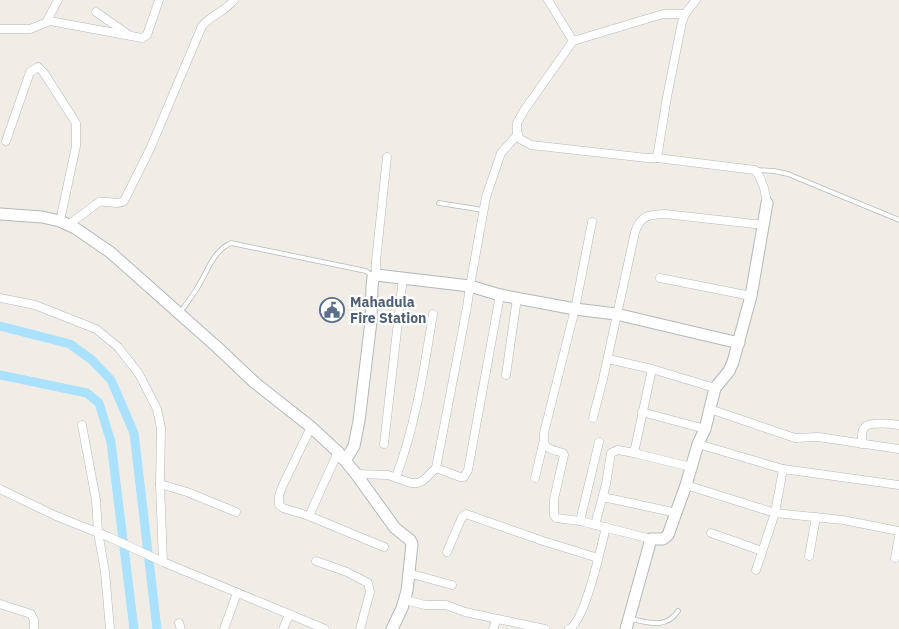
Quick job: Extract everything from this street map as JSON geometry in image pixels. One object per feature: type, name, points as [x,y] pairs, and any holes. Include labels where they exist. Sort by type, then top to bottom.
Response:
[{"type":"street","points":[[47,21],[58,0]]},
{"type":"street","points":[[0,29],[30,29],[47,21],[142,38],[147,35],[159,0]]},
{"type":"street","points":[[64,223],[99,202],[119,203],[124,201],[150,149],[202,26],[207,20],[234,0]]},
{"type":"street","points":[[548,0],[573,41]]},
{"type":"street","points":[[657,158],[667,97],[685,14],[696,0]]},
{"type":"street","points":[[96,12],[133,37]]},
{"type":"street","points":[[543,444],[546,448],[563,453],[564,455],[554,499],[554,515],[556,518],[580,521],[651,539],[666,538],[677,513],[698,444],[705,429],[715,388],[729,371],[739,343],[751,296],[764,225],[767,203],[762,182],[755,170],[532,145],[520,139],[518,123],[524,109],[573,41],[663,14],[685,14]]},
{"type":"street","points":[[6,141],[30,72],[38,67],[44,73],[76,124],[76,146],[64,223]]},
{"type":"street","points":[[356,474],[378,474],[396,477],[411,483],[418,483],[424,480],[436,468],[486,196],[501,153],[518,134]]},
{"type":"street","points":[[340,455],[348,456],[354,446],[359,421],[387,158]]},
{"type":"street","points":[[0,214],[42,217],[64,223],[110,252],[180,313],[254,382],[311,427],[340,455],[395,528],[410,540],[412,549],[407,591],[402,608],[392,629]]},
{"type":"street","points":[[593,418],[608,359],[616,314],[635,232],[642,218],[650,214],[665,214],[764,225]]},
{"type":"street","points":[[535,478],[544,433],[575,309],[592,222]]},
{"type":"street","points":[[375,276],[470,286],[500,295],[575,309],[616,314],[739,343]]},
{"type":"street","points":[[384,444],[403,278]]},
{"type":"street","points":[[660,278],[751,296]]},
{"type":"street","points":[[436,468],[460,477],[464,476],[468,470],[500,295]]},
{"type":"street","points":[[0,298],[35,305],[96,329],[118,348],[139,374],[157,409],[161,428],[160,561]]},
{"type":"street","points":[[506,375],[517,298]]},
{"type":"street","points":[[396,477],[416,415],[434,314]]},
{"type":"street","points":[[608,359],[652,369],[715,388]]},
{"type":"street","points":[[634,453],[652,369]]},
{"type":"street","points":[[710,409],[795,438],[818,437],[899,449]]},
{"type":"street","points":[[642,412],[705,429]]},
{"type":"street","points":[[862,444],[863,431],[866,426],[872,424],[899,425]]},
{"type":"street","points":[[82,425],[96,500],[110,629]]},
{"type":"street","points":[[311,427],[282,487],[278,502],[283,508],[309,516],[384,548]]},
{"type":"street","points":[[580,521],[598,442]]},
{"type":"street","points":[[698,444],[783,468],[899,485]]},
{"type":"street","points":[[595,525],[603,496],[611,453],[618,450],[691,467]]},
{"type":"street","points":[[309,516],[340,455]]},
{"type":"street","points":[[756,570],[775,513],[783,468]]},
{"type":"street","points":[[160,484],[187,492],[236,512]]},
{"type":"street","points":[[686,485],[775,513],[816,517],[899,531]]},
{"type":"street","points":[[0,489],[56,516],[98,532],[160,561],[324,629]]},
{"type":"street","points":[[603,496],[677,513]]},
{"type":"street","points":[[447,552],[462,517],[466,514],[598,558]]},
{"type":"street","points":[[809,556],[816,517]]},
{"type":"street","points":[[569,629],[578,621],[606,527]]},
{"type":"street","points":[[711,533],[762,550]]},
{"type":"street","points":[[895,558],[899,536]]},
{"type":"street","points":[[627,624],[651,539]]},
{"type":"street","points":[[316,561],[347,572],[368,583],[370,592],[360,629]]},
{"type":"street","points":[[408,573],[452,585]]},
{"type":"street","points":[[224,629],[237,593]]},
{"type":"street","points":[[405,600],[425,605],[446,605],[466,612],[545,629]]},
{"type":"street","points":[[0,604],[31,614],[34,620],[34,629]]},
{"type":"street","points":[[283,629],[288,615]]},
{"type":"street","points":[[493,629],[497,618]]},
{"type":"lane","points":[[755,170],[788,174],[899,220]]},
{"type":"lane","points":[[438,203],[484,210]]},
{"type":"lane","points":[[180,313],[216,254],[224,245],[231,242],[366,271],[375,276]]},
{"type":"lane","points":[[627,624],[666,623],[673,619],[678,611]]},
{"type":"waterway","points":[[0,326],[70,344],[92,360],[111,380],[134,433],[157,629]]},
{"type":"waterway","points":[[0,375],[87,393],[99,403],[111,442],[134,629]]},
{"type":"place","name":"Mahadula Fire Station","points":[[332,310]]}]
